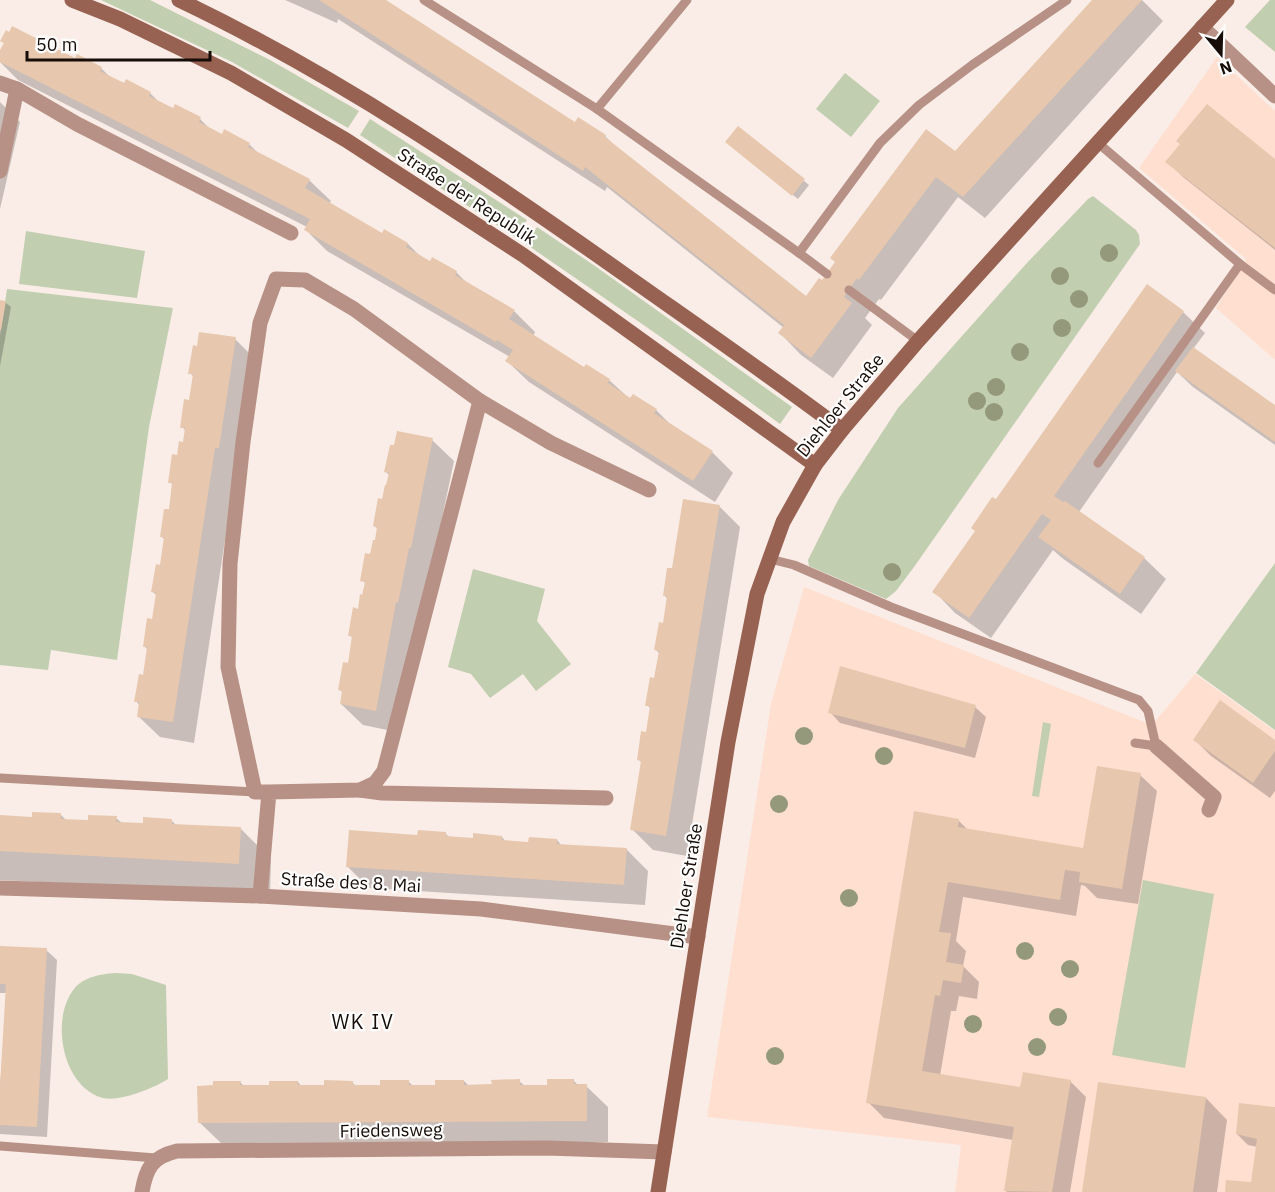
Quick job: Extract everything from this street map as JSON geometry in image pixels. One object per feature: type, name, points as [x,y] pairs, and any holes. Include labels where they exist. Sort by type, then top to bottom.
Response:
[{"type":"street","name":"Straße der Republik","points":[[72,0],[120,20],[231,74],[346,140],[523,255],[815,465]]},
{"type":"street","name":"Straße der Republik","points":[[179,0],[259,40],[372,104],[539,214],[842,430]]},
{"type":"street","name":"Diehloer Straße","points":[[658,1192],[728,742],[757,594],[783,522],[815,465],[918,340],[1227,0]]},
{"type":"street","points":[[1202,27],[1275,96]]},
{"type":"street","points":[[0,83],[17,89],[77,124],[291,233]]},
{"type":"street","points":[[0,171],[17,89]]},
{"type":"street","points":[[260,896],[262,792],[228,667],[230,564],[243,442],[260,323],[276,279],[305,280],[354,309],[480,401],[551,443],[649,490]]},
{"type":"street","points":[[360,790],[375,783],[384,771],[480,401]]},
{"type":"street","points":[[1156,746],[1214,797],[1209,810]]},
{"type":"street","points":[[262,792],[360,790],[382,793],[606,798]]},
{"type":"street","name":"Straße des 8. Mai","points":[[0,888],[260,896],[481,909],[698,937]]},
{"type":"street","name":"Friedensweg","points":[[156,1158],[187,1151],[547,1148],[664,1152]]},
{"type":"street","points":[[142,1192],[148,1169],[156,1158]]},
{"type":"lane","points":[[424,0],[597,109],[827,274]]},
{"type":"lane","points":[[597,109],[687,0]]},
{"type":"lane","points":[[799,253],[880,143],[919,105],[972,64],[1067,0]]},
{"type":"lane","points":[[1098,142],[1240,264],[1275,290]]},
{"type":"lane","points":[[1098,463],[1240,264]]},
{"type":"lane","points":[[849,290],[918,340]]},
{"type":"lane","points":[[770,559],[794,566],[891,607],[1139,700],[1148,711],[1156,746],[1135,743]]},
{"type":"lane","points":[[0,778],[262,792]]},
{"type":"lane","points":[[0,1146],[156,1158]]},
{"type":"shaded area","points":[[1217,57],[1275,111],[1275,360],[1216,308],[1246,259],[1139,168]]},
{"type":"shaded area","points":[[804,587],[1152,725],[1195,674],[1275,731],[1275,1192],[955,1192],[961,1145],[707,1117],[771,704]]},
{"type":"green space","points":[[101,0],[150,0],[270,60],[359,111],[348,128],[232,62]]},
{"type":"green space","points":[[1270,0],[1275,0],[1275,52],[1245,27]]},
{"type":"green space","points":[[845,73],[880,101],[851,137],[816,109]]},
{"type":"green space","points":[[370,119],[527,220],[515,237],[360,135]]},
{"type":"green space","points":[[1093,196],[1136,230],[1140,244],[896,591],[886,599],[809,566],[808,560],[838,500],[898,408],[1026,264]]},
{"type":"green space","points":[[537,227],[792,407],[780,424],[658,335],[526,244]]},
{"type":"green space","points":[[26,231],[145,251],[137,298],[19,284]]},
{"type":"green space","points":[[7,289],[173,308],[149,427],[117,660],[51,650],[48,670],[0,665],[0,336]]},
{"type":"green space","points":[[1275,563],[1275,730],[1196,673]]},
{"type":"green space","points":[[473,569],[545,589],[537,621],[571,664],[536,691],[523,674],[490,698],[471,674],[448,667]]},
{"type":"green space","points":[[1043,722],[1051,724],[1039,797],[1032,796]]},
{"type":"green space","points":[[1143,880],[1214,894],[1185,1068],[1112,1055]]},
{"type":"green space","points":[[116,973],[132,974],[166,985],[168,1079],[137,1093],[110,1099],[89,1091],[78,1081],[69,1067],[62,1034],[67,1002],[74,989],[87,979]]},
{"type":"building","points":[[319,0],[386,0],[575,122],[578,117],[606,135],[605,137],[806,296],[835,262],[830,258],[926,129],[955,151],[1092,0],[1142,0],[963,197],[936,177],[859,280],[857,278],[844,297],[852,303],[811,358],[778,333],[784,325],[585,167],[583,171]]},
{"type":"building","points":[[12,26],[75,58],[77,54],[102,67],[100,71],[124,83],[126,79],[151,92],[149,96],[173,108],[175,104],[201,117],[199,122],[222,134],[224,129],[250,143],[248,147],[310,179],[305,188],[382,233],[384,229],[408,243],[406,247],[430,261],[432,257],[457,271],[455,275],[515,310],[509,319],[584,367],[586,364],[610,379],[608,383],[630,398],[633,394],[657,409],[654,413],[713,451],[693,481],[505,361],[513,350],[304,230],[310,219],[0,62],[0,50],[4,43],[0,41],[6,30],[9,32]]},
{"type":"building","points":[[1207,104],[1275,159],[1275,248],[1165,162],[1180,144],[1176,141]]},
{"type":"building","points":[[738,126],[805,179],[792,196],[725,142]]},
{"type":"building","points":[[1147,284],[1184,311],[1054,496],[1065,501],[1145,557],[1120,594],[1038,537],[1051,520],[1042,514],[969,618],[932,592],[975,531],[971,528],[992,497],[996,499]]},
{"type":"building","points":[[0,300],[6,301],[1,330],[0,330]]},
{"type":"building","points":[[199,332],[236,337],[219,448],[215,448],[173,722],[137,717],[139,702],[134,702],[139,674],[143,675],[147,647],[143,647],[147,618],[152,619],[156,593],[151,592],[156,564],[160,565],[164,537],[160,537],[164,509],[169,509],[172,483],[168,483],[172,454],[177,455],[179,441],[183,442],[185,428],[180,428],[184,399],[189,400],[193,374],[188,374],[193,345],[197,346]]},
{"type":"building","points":[[1193,347],[1275,405],[1275,442],[1175,371]]},
{"type":"building","points":[[397,431],[433,438],[411,548],[409,548],[398,603],[396,602],[376,711],[340,704],[342,691],[338,690],[343,662],[348,663],[352,636],[348,636],[353,607],[358,609],[360,594],[362,595],[365,582],[360,581],[365,553],[370,554],[373,540],[375,540],[377,527],[373,526],[378,498],[382,499],[386,485],[389,473],[384,472],[390,445],[394,445]]},
{"type":"building","points":[[683,499],[720,505],[666,836],[630,830],[641,761],[637,760],[641,731],[646,732],[650,706],[645,706],[650,677],[654,678],[659,651],[654,650],[659,622],[663,623],[667,596],[663,596],[667,568],[672,568]]},
{"type":"building","points":[[840,666],[976,705],[965,748],[828,713]]},
{"type":"building","points":[[1220,700],[1275,740],[1275,751],[1253,783],[1193,740]]},
{"type":"building","points":[[1097,766],[1141,773],[1122,889],[1079,882],[1080,872],[1065,870],[1060,900],[948,882],[939,932],[951,933],[946,962],[964,965],[961,983],[943,980],[940,996],[935,995],[922,1071],[1020,1087],[1023,1072],[1071,1080],[1052,1192],[1004,1191],[1014,1127],[866,1103],[914,811],[959,819],[958,827],[1083,848]]},
{"type":"building","points":[[32,812],[61,813],[61,819],[88,820],[88,815],[117,816],[116,822],[143,823],[143,817],[172,819],[172,824],[241,827],[239,864],[0,851],[0,815],[32,817]]},
{"type":"building","points":[[349,830],[417,835],[418,830],[446,832],[446,836],[473,838],[473,833],[502,836],[502,840],[528,842],[529,837],[557,839],[557,844],[627,848],[624,885],[346,867]]},
{"type":"building","points":[[0,946],[47,948],[37,1127],[0,1125],[6,984],[0,984]]},
{"type":"building","points":[[520,1079],[520,1085],[547,1085],[547,1079],[574,1079],[574,1084],[587,1084],[587,1121],[198,1123],[197,1086],[213,1085],[213,1081],[241,1081],[240,1085],[269,1085],[269,1081],[298,1081],[298,1085],[324,1085],[324,1080],[353,1081],[353,1085],[380,1085],[380,1080],[409,1080],[409,1085],[435,1085],[435,1080],[464,1080],[464,1085],[492,1084],[491,1080]]},
{"type":"building","points":[[1098,1082],[1206,1097],[1193,1192],[1082,1192]]},
{"type":"building","points":[[1239,1103],[1275,1107],[1275,1192],[1225,1192],[1226,1180],[1251,1182],[1257,1139],[1236,1134]]},
{"type":"district","name":"WK IV","points":[[363,1021]]}]
